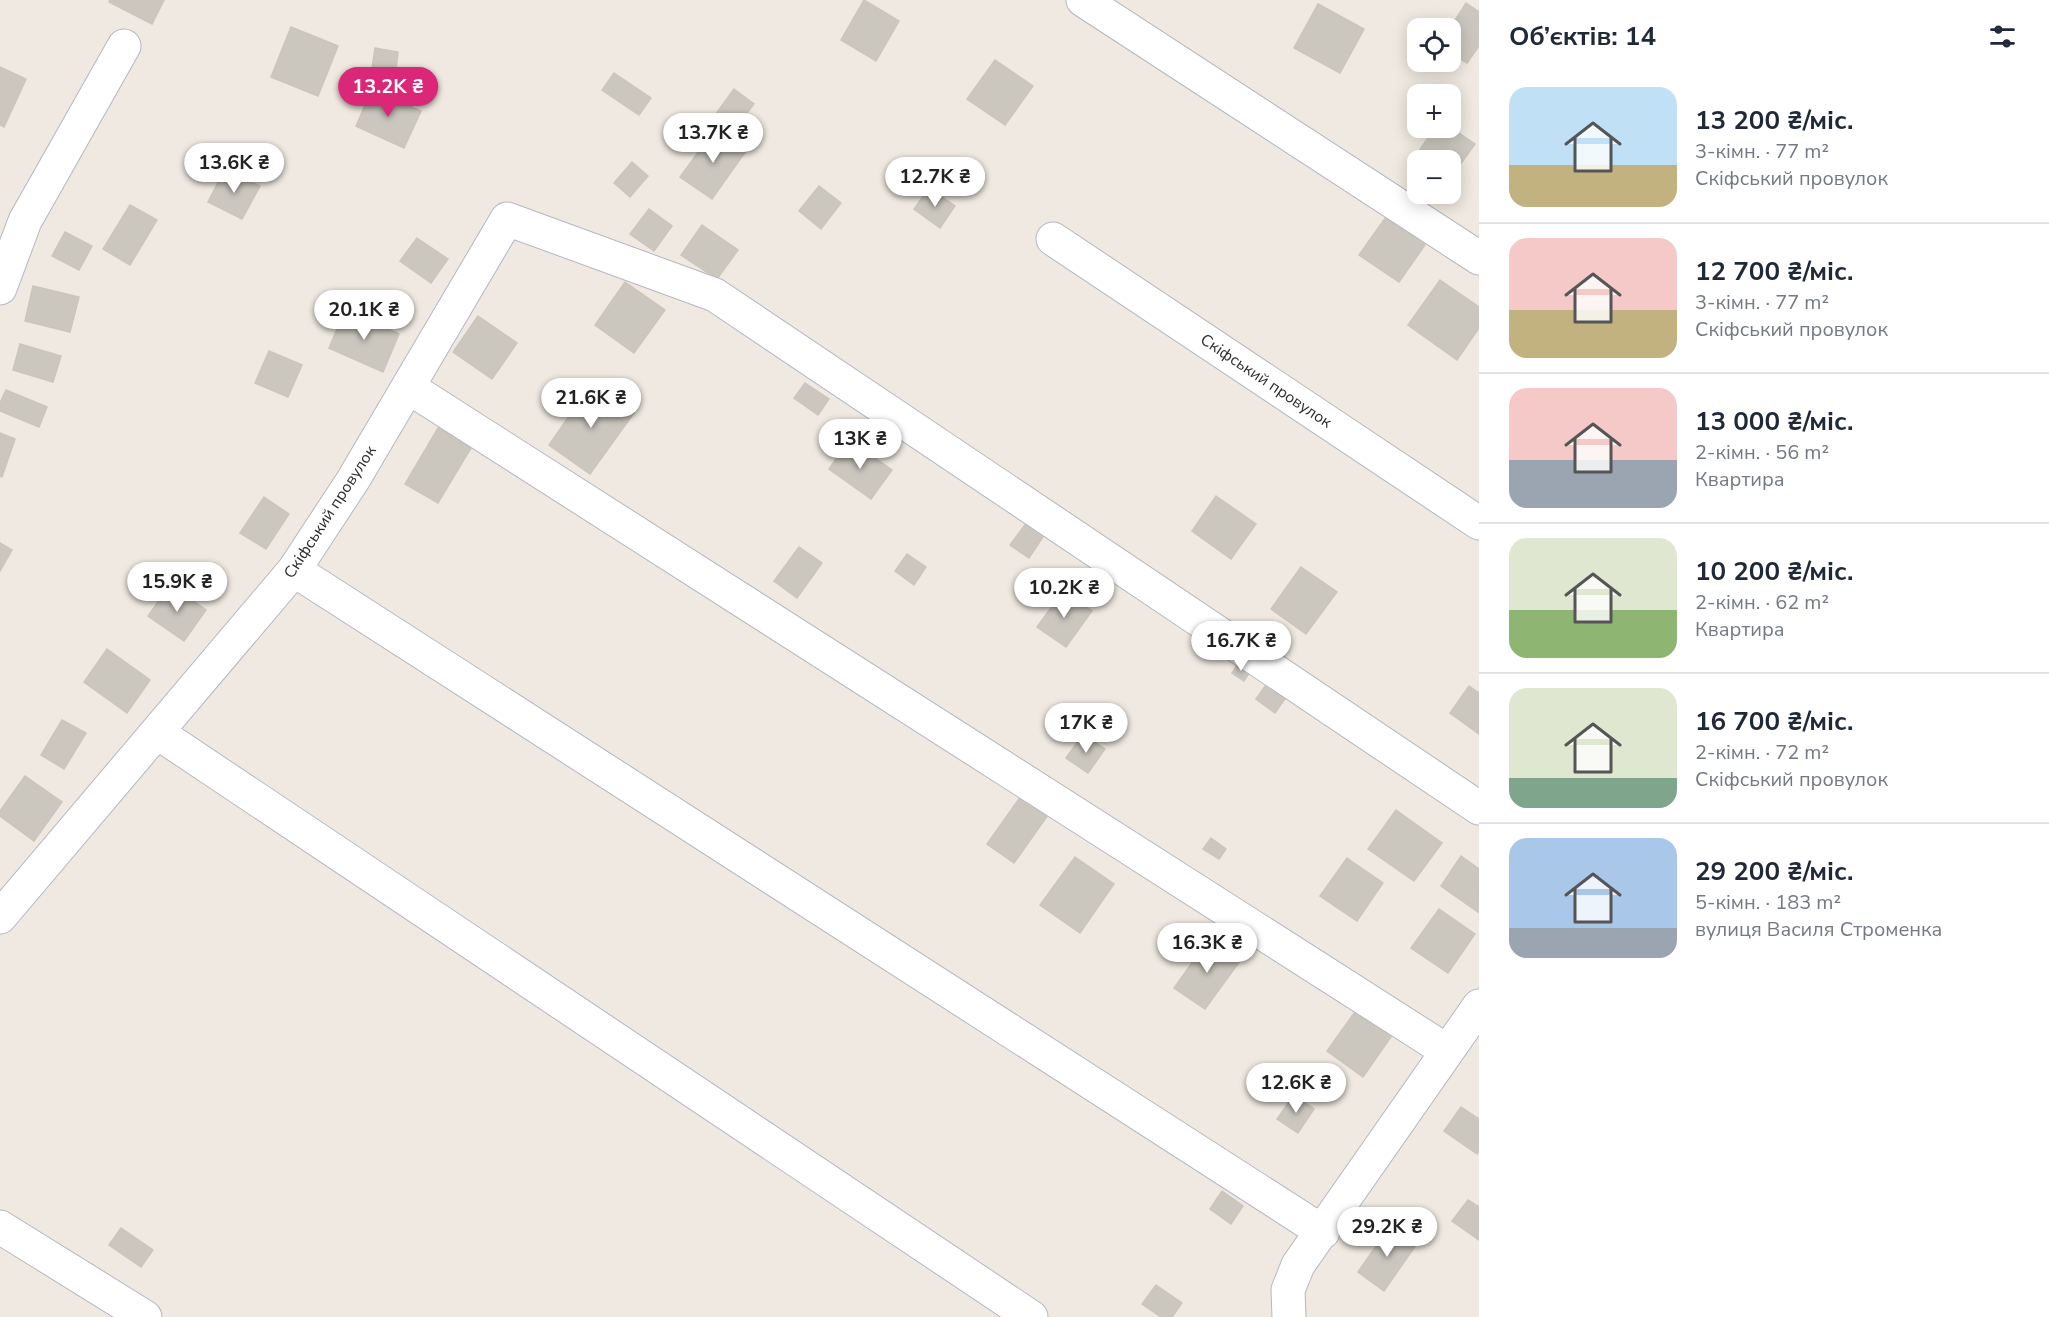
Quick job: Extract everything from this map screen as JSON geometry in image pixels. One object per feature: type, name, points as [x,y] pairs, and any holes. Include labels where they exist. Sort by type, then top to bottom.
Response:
[{"type":"street","points":[[1083,0],[1479,258]]},
{"type":"street","points":[[0,288],[25,221],[124,46]]},
{"type":"street","name":"Скіфський провулок","points":[[0,916],[158,733],[294,570],[353,480],[507,219],[715,295],[1479,808]]},
{"type":"street","name":"Скіфський провулок","points":[[1053,239],[1479,523]]},
{"type":"street","points":[[408,387],[1447,1051]]},
{"type":"street","points":[[294,570],[1323,1232]]},
{"type":"street","points":[[158,733],[1032,1317]]},
{"type":"street","points":[[1289,1317],[1288,1290],[1298,1265],[1479,1006]]},
{"type":"street","points":[[0,1227],[145,1317]]},
{"type":"building","points":[[110,0],[164,0],[152,24],[109,2]]},
{"type":"building","points":[[864,0],[899,21],[876,61],[841,40]]},
{"type":"building","points":[[1466,3],[1479,12],[1479,46],[1467,63],[1461,59],[1461,18],[1456,18]]},
{"type":"building","points":[[1318,4],[1364,29],[1340,73],[1294,48]]},
{"type":"building","points":[[291,27],[338,46],[318,96],[271,77]]},
{"type":"building","points":[[375,48],[398,52],[395,78],[371,75]]},
{"type":"building","points":[[995,60],[1033,86],[1005,125],[967,99]]},
{"type":"building","points":[[0,67],[26,79],[4,127],[0,125]]},
{"type":"building","points":[[614,73],[651,98],[639,115],[602,90]]},
{"type":"building","points":[[372,89],[421,111],[404,148],[356,126]]},
{"type":"building","points":[[734,89],[754,104],[734,130],[715,115]]},
{"type":"building","points":[[715,129],[746,151],[712,199],[680,177]]},
{"type":"building","points":[[1461,134],[1475,144],[1461,164],[1461,150],[1419,150],[1428,138],[1461,138]]},
{"type":"building","points":[[632,162],[648,176],[630,197],[614,183]]},
{"type":"building","points":[[225,169],[260,186],[242,219],[208,202]]},
{"type":"building","points":[[819,186],[841,203],[821,229],[799,211]]},
{"type":"building","points":[[929,188],[955,206],[940,228],[914,209]]},
{"type":"building","points":[[130,205],[157,220],[130,265],[103,249]]},
{"type":"building","points":[[649,209],[672,226],[654,251],[630,234]]},
{"type":"building","points":[[1386,217],[1425,245],[1399,282],[1359,255]]},
{"type":"building","points":[[702,225],[738,250],[717,279],[681,255]]},
{"type":"building","points":[[65,232],[92,246],[79,270],[52,256]]},
{"type":"building","points":[[417,238],[448,259],[431,283],[400,261]]},
{"type":"building","points":[[1440,280],[1479,307],[1479,328],[1457,360],[1408,325]]},
{"type":"building","points":[[625,282],[665,310],[634,353],[595,325]]},
{"type":"building","points":[[33,286],[79,297],[70,332],[25,321]]},
{"type":"building","points":[[345,310],[399,334],[383,372],[329,348]]},
{"type":"building","points":[[478,316],[517,343],[492,379],[453,352]]},
{"type":"building","points":[[20,344],[61,356],[53,382],[13,370]]},
{"type":"building","points":[[269,351],[302,365],[288,397],[255,383]]},
{"type":"building","points":[[592,383],[634,413],[590,474],[549,445]]},
{"type":"building","points":[[805,383],[829,399],[818,415],[794,398]]},
{"type":"building","points":[[6,390],[47,407],[39,427],[0,411],[0,403]]},
{"type":"building","points":[[438,428],[471,448],[438,503],[405,484]]},
{"type":"building","points":[[0,433],[15,439],[2,477],[0,476]]},
{"type":"building","points":[[849,440],[892,470],[871,499],[829,469]]},
{"type":"building","points":[[1216,496],[1256,524],[1231,559],[1192,531]]},
{"type":"building","points":[[264,497],[289,514],[266,549],[240,533]]},
{"type":"building","points":[[1030,518],[1047,531],[1029,558],[1010,545]]},
{"type":"building","points":[[0,543],[12,550],[0,571]]},
{"type":"building","points":[[799,547],[822,563],[797,598],[774,581]]},
{"type":"building","points":[[907,554],[926,567],[914,585],[895,571]]},
{"type":"building","points":[[1301,567],[1337,592],[1306,634],[1271,609]]},
{"type":"building","points":[[170,585],[206,610],[184,641],[148,616]]},
{"type":"building","points":[[1063,591],[1092,611],[1066,647],[1037,627]]},
{"type":"building","points":[[107,649],[150,680],[127,713],[84,682]]},
{"type":"building","points":[[1238,664],[1250,672],[1244,681],[1232,673]]},
{"type":"building","points":[[1270,679],[1290,692],[1275,713],[1256,699]]},
{"type":"building","points":[[1469,686],[1479,693],[1479,734],[1450,713]]},
{"type":"building","points":[[62,720],[86,733],[64,769],[41,755]]},
{"type":"building","points":[[1083,734],[1105,749],[1088,773],[1066,758]]},
{"type":"building","points":[[25,776],[62,802],[34,841],[0,816],[0,811]]},
{"type":"building","points":[[1021,796],[1048,815],[1014,863],[987,844]]},
{"type":"building","points":[[1396,810],[1442,843],[1414,881],[1368,849]]},
{"type":"building","points":[[1211,838],[1226,849],[1219,859],[1203,849]]},
{"type":"building","points":[[1461,856],[1479,869],[1478,912],[1441,886]]},
{"type":"building","points":[[1075,857],[1114,884],[1080,933],[1040,905]]},
{"type":"building","points":[[1347,858],[1383,883],[1357,921],[1320,896]]},
{"type":"building","points":[[1439,909],[1475,934],[1448,973],[1411,948]]},
{"type":"building","points":[[1209,939],[1240,961],[1205,1009],[1174,988]]},
{"type":"building","points":[[1357,1009],[1393,1034],[1363,1077],[1327,1051]]},
{"type":"building","points":[[1294,1095],[1314,1109],[1298,1133],[1277,1119]]},
{"type":"building","points":[[1461,1107],[1479,1119],[1479,1151],[1477,1154],[1444,1131]]},
{"type":"building","points":[[1222,1191],[1243,1206],[1231,1224],[1210,1209]]},
{"type":"building","points":[[1468,1200],[1479,1207],[1479,1240],[1452,1221]]},
{"type":"building","points":[[1390,1226],[1416,1245],[1384,1291],[1358,1272]]},
{"type":"building","points":[[121,1228],[153,1250],[141,1267],[109,1245]]},
{"type":"building","points":[[1156,1285],[1182,1303],[1172,1317],[1161,1317],[1142,1304]]}]
